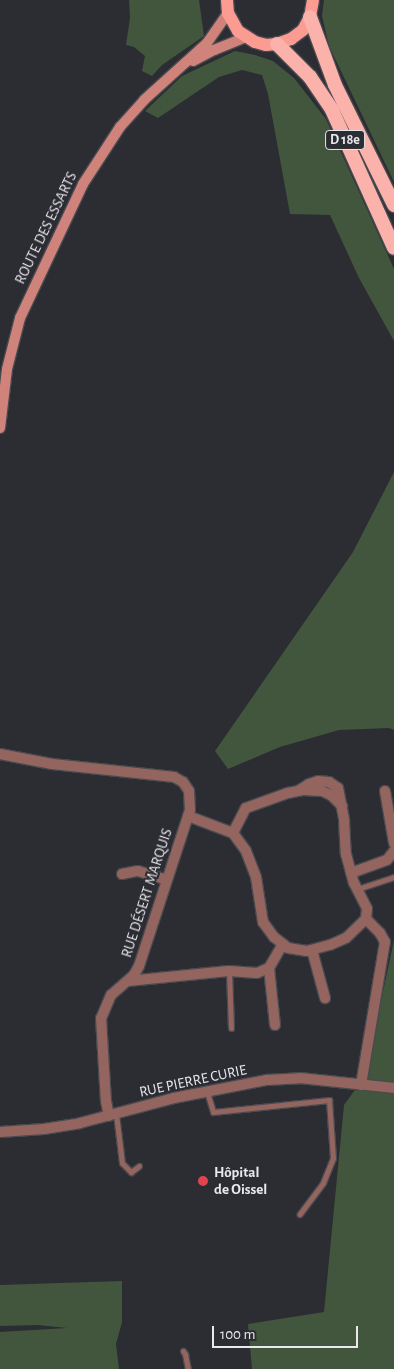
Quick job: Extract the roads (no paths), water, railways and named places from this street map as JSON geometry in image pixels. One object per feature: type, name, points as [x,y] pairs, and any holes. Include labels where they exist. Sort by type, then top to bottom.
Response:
[{"type":"highway","name":"D 18e","points":[[310,17],[335,85],[394,205]]},
{"type":"highway","name":"D 18e","points":[[277,44],[310,77],[332,110],[394,248]]},
{"type":"main road","points":[[228,6],[238,31],[255,42],[277,44],[291,40],[303,30],[310,17],[313,0]]},
{"type":"main road","name":"ROUTE DES ESSARTS","points":[[0,428],[13,341],[20,318],[82,184],[114,134],[144,100],[207,43],[228,6]]},
{"type":"main road","name":"ROUTE DES ESSARTS","points":[[176,70],[214,50],[246,37]]},
{"type":"street","name":"RUE DÉSERT MARQUIS","points":[[0,754],[52,764],[174,777],[183,782],[189,790],[191,799],[188,816],[139,966],[134,975],[110,995],[101,1018],[106,1101],[112,1115]]},
{"type":"street","points":[[188,816],[234,833],[246,851],[256,877],[263,922],[274,937],[288,948],[307,951],[346,938],[366,919],[367,909],[357,889],[346,854],[342,806],[322,790],[298,791],[246,808],[239,817],[234,833]]},
{"type":"street","points":[[385,791],[394,843]]},
{"type":"street","points":[[351,873],[387,860],[394,851]]},
{"type":"street","points":[[122,874],[138,871],[167,880]]},
{"type":"street","points":[[360,1085],[385,942],[380,933],[366,919]]},
{"type":"street","points":[[127,981],[229,971],[256,973],[269,968],[284,944]]},
{"type":"street","points":[[312,950],[325,998]]},
{"type":"street","points":[[269,968],[275,1025]]},
{"type":"street","name":"RUE PIERRE CURIE","points":[[0,1132],[44,1129],[112,1115],[207,1091],[267,1080],[300,1078],[394,1088]]},
{"type":"lane","points":[[357,889],[394,877]]},
{"type":"lane","points":[[229,971],[231,1028]]},
{"type":"lane","points":[[207,1091],[213,1112],[329,1100],[333,1158],[323,1183],[300,1214]]},
{"type":"lane","points":[[112,1115],[122,1163],[131,1172],[139,1166]]},
{"type":"lane","points":[[182,1351],[185,1354],[188,1369]]},
{"type":"place","name":"Hôpital de Oissel","points":[[203,1181]]}]
